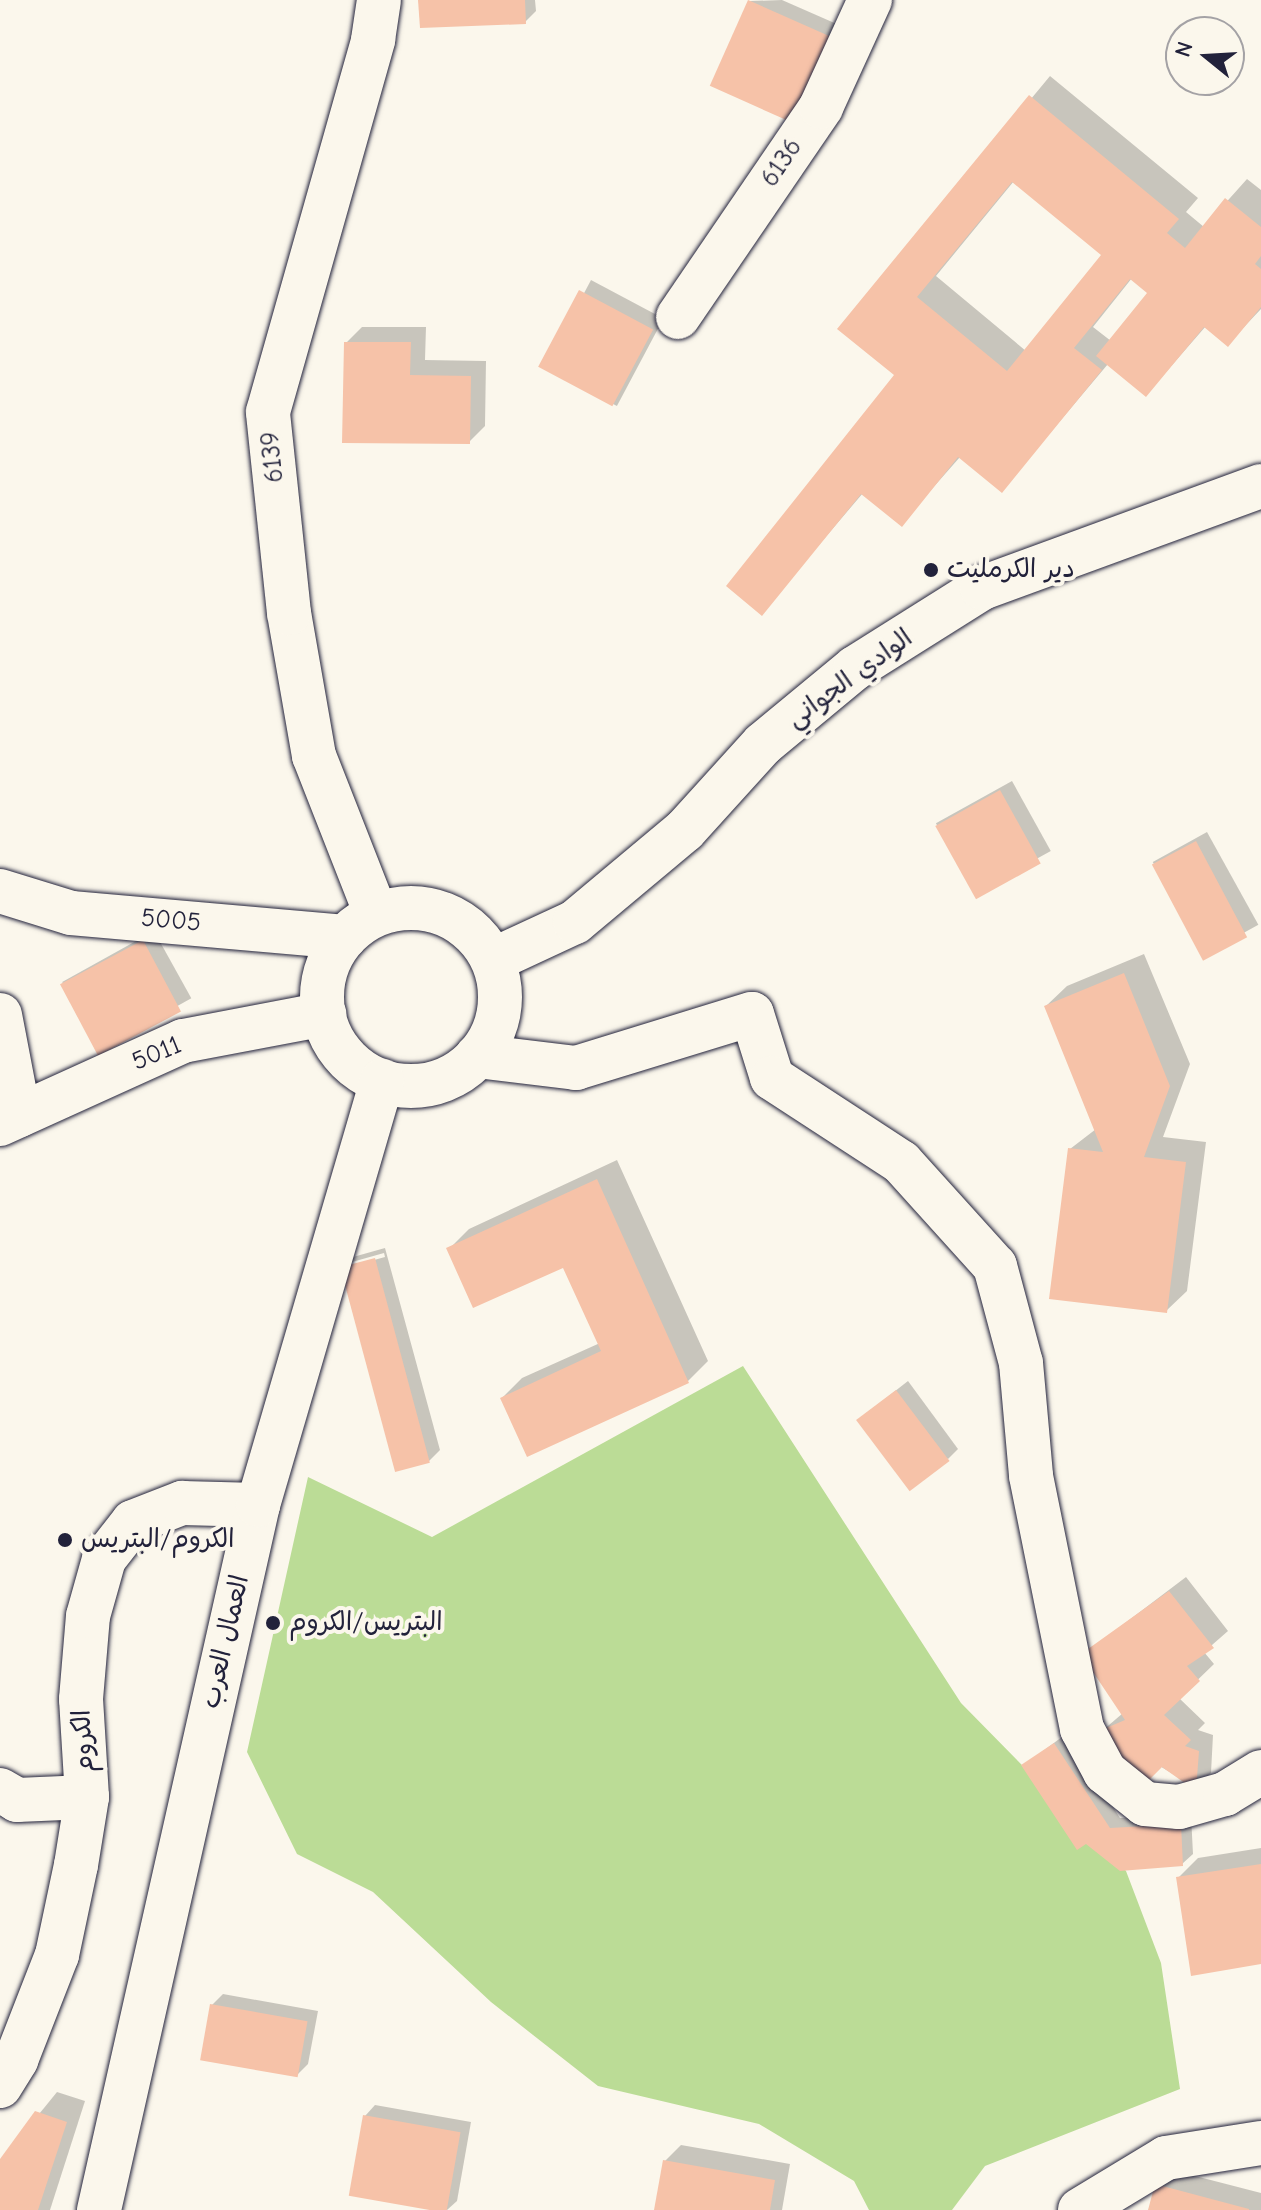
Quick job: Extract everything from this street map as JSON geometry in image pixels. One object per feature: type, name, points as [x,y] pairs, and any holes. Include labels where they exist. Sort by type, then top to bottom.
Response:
[{"type":"street","name":"6139","points":[[360,926],[314,756],[289,613],[268,412],[373,40],[379,0]]},
{"type":"street","name":"6136","points":[[678,317],[821,107],[870,0]]},
{"type":"street","name":"الوادي الجواني","points":[[493,960],[575,922],[685,830],[763,744],[855,668],[982,588],[1261,486]]},
{"type":"street","name":"5005","points":[[0,891],[71,913],[360,926]]},
{"type":"street","points":[[431,909],[456,919],[493,960],[499,1010],[492,1035],[477,1056],[433,1083],[407,1086],[382,1081],[344,1055],[324,1014],[322,987],[330,960],[360,926],[431,909]]},
{"type":"street","name":"5011","points":[[10,1119],[183,1041],[324,1014]]},
{"type":"street","points":[[477,1056],[576,1068],[752,1014],[772,1078],[901,1162],[995,1266],[1021,1363],[1031,1476],[1082,1729],[1105,1772],[1145,1804],[1179,1807],[1225,1794],[1261,1772]]},
{"type":"street","points":[[0,1015],[10,1119]]},
{"type":"street","name":"العمال العرب","points":[[99,2210],[258,1505],[382,1081]]},
{"type":"street","name":"الكروم","points":[[0,2086],[16,2060],[57,1955],[87,1797],[81,1699],[88,1616],[104,1559],[133,1522],[182,1503],[258,1505]]},
{"type":"street","points":[[0,1790],[17,1800],[87,1797]]},
{"type":"street","points":[[1080,2210],[1166,2158],[1261,2143]]},
{"type":"green space","points":[[743,1366],[961,1703],[1126,1871],[1161,1963],[1180,2089],[985,2166],[952,2210],[869,2210],[854,2181],[759,2124],[598,2086],[491,2002],[373,1892],[297,1854],[247,1752],[308,1477],[432,1537]]},
{"type":"building","points":[[418,0],[525,0],[526,24],[420,28]]},
{"type":"building","points":[[748,0],[830,37],[792,122],[710,86]]},
{"type":"building","points":[[1029,95],[1179,219],[1167,233],[1185,248],[1225,198],[1261,227],[1261,256],[1255,264],[1261,269],[1261,307],[1228,347],[1204,327],[1146,397],[1096,356],[1147,293],[1130,279],[1074,348],[1102,370],[1002,493],[958,457],[902,527],[861,494],[762,616],[726,586],[894,375],[837,329]],"holes":[[[1012,182],[1101,255],[1007,371],[917,297]]]},
{"type":"building","points":[[579,290],[653,329],[612,406],[538,367]]},
{"type":"building","points":[[344,342],[411,342],[410,375],[471,376],[470,444],[342,443]]},
{"type":"building","points":[[1000,790],[1041,863],[976,899],[935,826]]},
{"type":"building","points":[[1196,841],[1247,937],[1203,961],[1152,864]]},
{"type":"building","points":[[143,940],[181,1012],[98,1056],[60,984]]},
{"type":"building","points":[[1124,973],[1170,1086],[1144,1157],[1186,1162],[1167,1313],[1049,1299],[1068,1148],[1103,1152],[1044,1006]]},
{"type":"building","points":[[597,1179],[689,1383],[527,1457],[500,1398],[601,1351],[563,1268],[473,1308],[446,1248]]},
{"type":"building","points":[[375,1258],[430,1463],[395,1472],[340,1267]]},
{"type":"building","points":[[896,1390],[950,1461],[910,1491],[856,1420]]},
{"type":"building","points":[[1169,1591],[1214,1648],[1187,1666],[1200,1681],[1164,1715],[1191,1740],[1185,1746],[1199,1751],[1196,1791],[1162,1767],[1149,1780],[1109,1750],[1099,1731],[1125,1720],[1081,1654]]},
{"type":"building","points":[[1054,1743],[1110,1828],[1181,1824],[1183,1866],[1120,1871],[1086,1844],[1077,1850],[1021,1765]]},
{"type":"building","points":[[1261,1864],[1261,1964],[1191,1976],[1176,1877]]},
{"type":"building","points":[[210,2004],[307,2021],[298,2077],[200,2060]]},
{"type":"building","points":[[35,2111],[67,2122],[38,2210],[0,2210],[0,2159]]},
{"type":"building","points":[[363,2115],[460,2132],[447,2210],[430,2210],[349,2196]]},
{"type":"building","points":[[663,2160],[775,2180],[770,2210],[654,2210]]},
{"type":"building","points":[[1155,2184],[1249,2209],[1249,2210],[1148,2210]]},
{"type":"place","name":"دير الكرمليت","points":[[931,570]]},
{"type":"place","name":"الكروم/البتريس","points":[[65,1540]]},
{"type":"place","name":"البتريس/الكروم","points":[[273,1623]]}]
